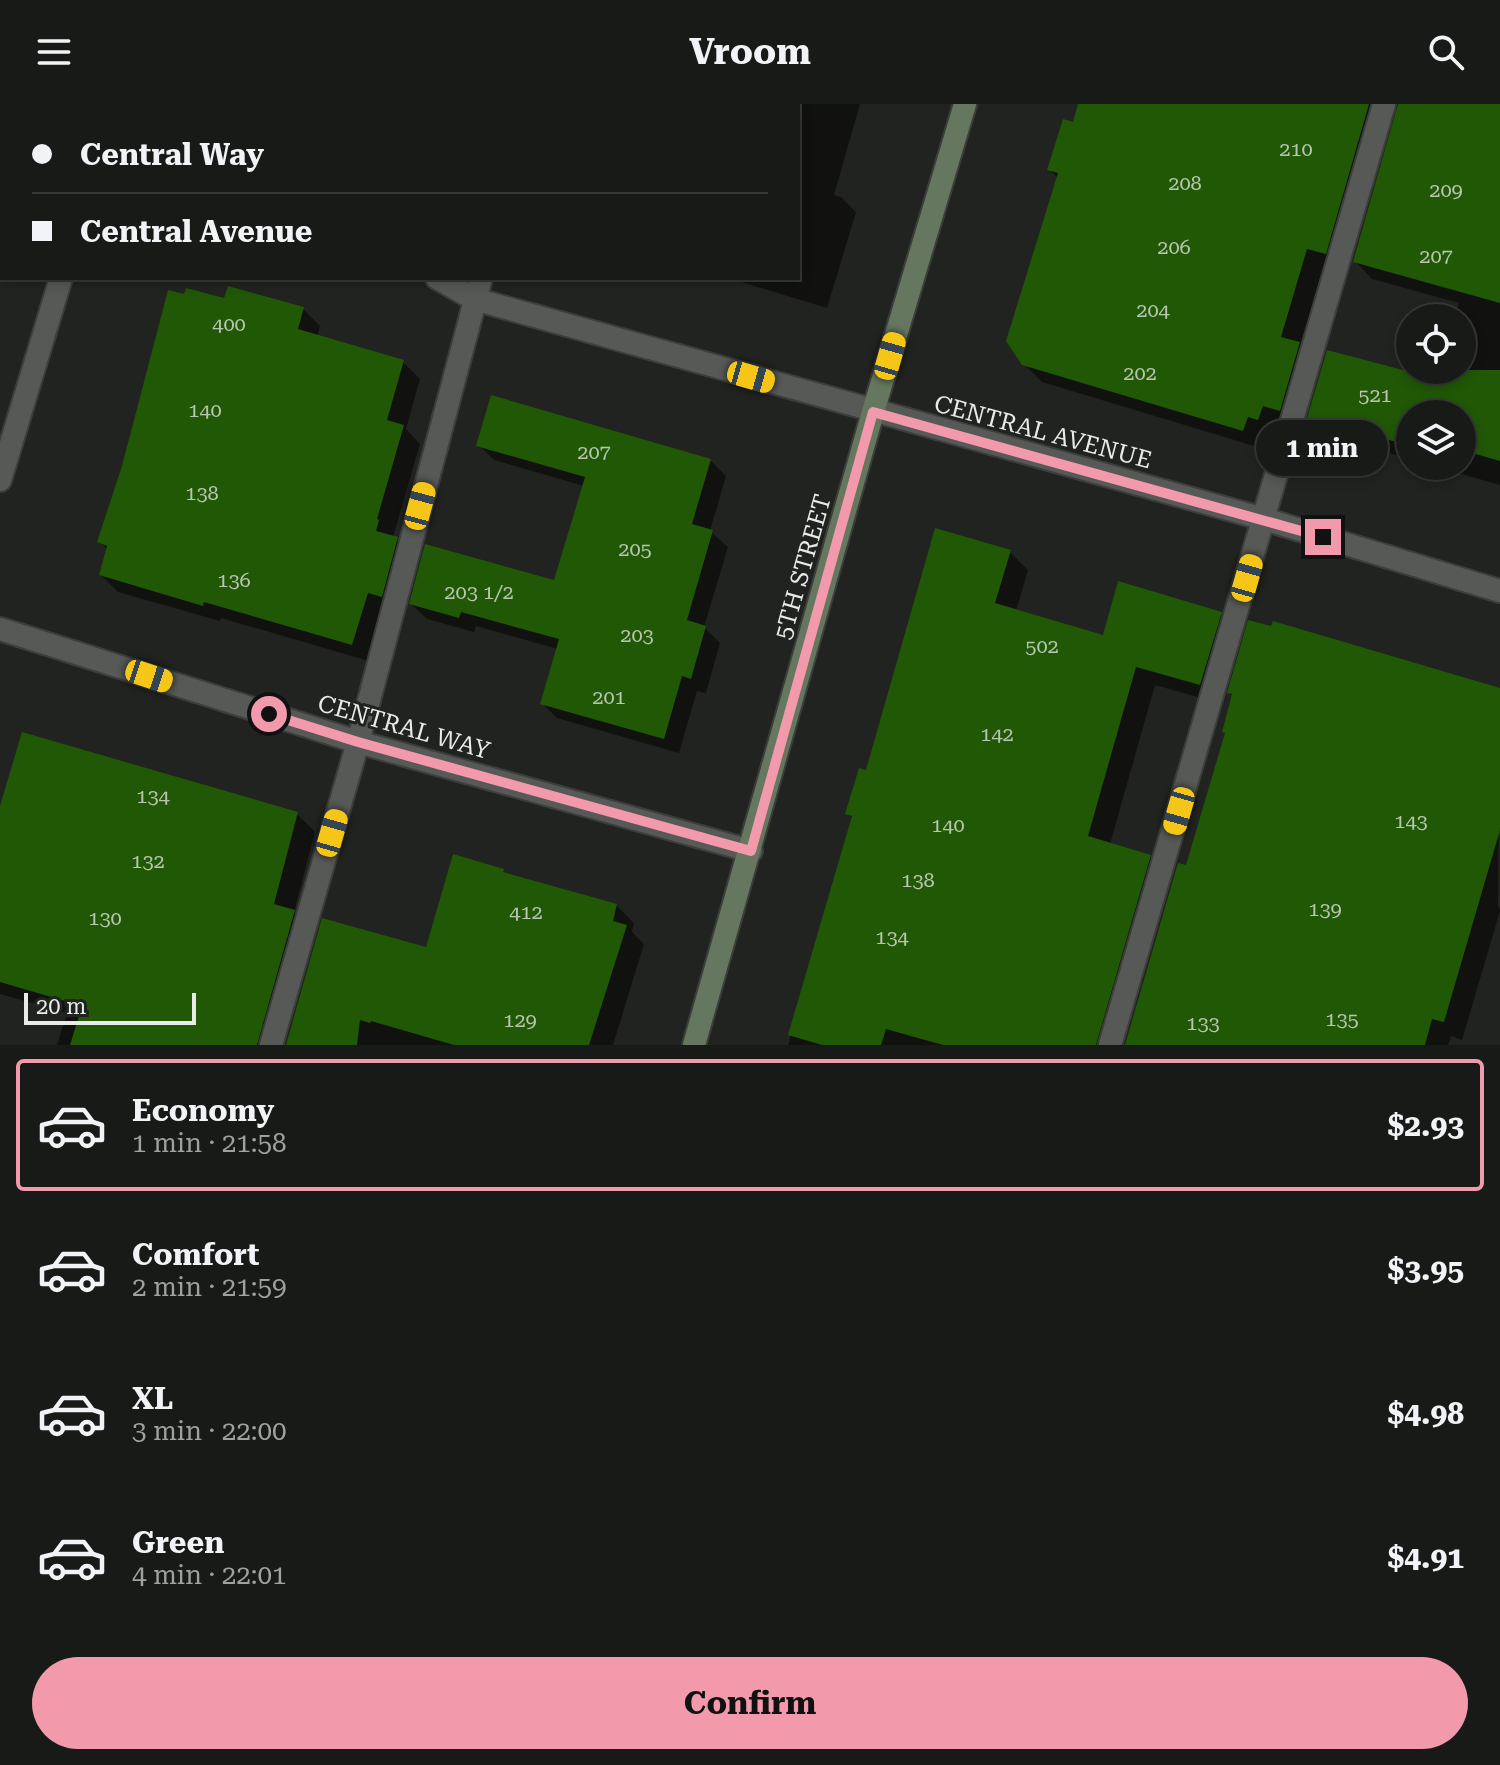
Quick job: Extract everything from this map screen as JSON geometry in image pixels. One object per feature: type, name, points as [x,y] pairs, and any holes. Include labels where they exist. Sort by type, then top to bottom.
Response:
[{"type":"main road","name":"5TH STREET","points":[[694,1045],[873,412],[965,104]]},
{"type":"street","points":[[1110,1045],[1384,104]]},
{"type":"street","points":[[0,480],[8,427],[60,280]]},
{"type":"street","name":"CENTRAL AVENUE","points":[[444,280],[873,412],[1264,519],[1500,591]]},
{"type":"street","points":[[271,1045],[358,742],[478,289]]},
{"type":"street","name":"CENTRAL WAY","points":[[0,629],[358,742],[751,851]]},
{"type":"building","points":[[1078,104],[1369,104],[1326,254],[1307,249],[1281,337],[1300,342],[1280,411],[1263,406],[1258,420],[1248,417],[1243,431],[1022,365],[1006,341],[1058,173],[1047,170],[1063,119],[1073,122]]},
{"type":"building","points":[[1398,104],[1500,104],[1500,303],[1353,262]]},
{"type":"building","points":[[228,286],[304,307],[298,329],[404,360],[387,420],[404,425],[376,531],[398,537],[382,597],[368,593],[352,645],[99,575],[107,546],[97,542],[122,466],[168,290],[184,294],[186,288],[224,298]]},
{"type":"building","points":[[1327,350],[1396,368],[1396,384],[1476,384],[1476,370],[1500,370],[1500,461],[1476,454],[1476,400],[1396,400],[1396,442],[1307,418]]},
{"type":"building","points":[[491,395],[711,459],[692,524],[713,530],[687,620],[706,626],[691,679],[682,676],[664,739],[540,704],[559,639],[461,612],[459,618],[409,604],[425,544],[554,580],[585,477],[476,446]]},
{"type":"building","points":[[935,528],[1011,550],[995,603],[1103,635],[1118,581],[1222,612],[1200,685],[1136,667],[1088,836],[1151,855],[1096,1045],[943,1045],[886,1029],[881,1045],[822,1045],[788,1035],[852,816],[845,814],[859,768],[866,770]]},
{"type":"building","points":[[1248,620],[1271,626],[1273,621],[1500,688],[1500,830],[1444,1022],[1432,1019],[1425,1045],[1125,1045],[1178,863],[1186,865],[1225,733],[1222,732],[1232,694],[1227,693]]},
{"type":"building","points":[[22,732],[298,812],[274,904],[295,910],[257,1045],[70,1045],[82,1006],[0,982],[0,806]]},
{"type":"building","points":[[453,854],[504,869],[503,872],[617,904],[613,921],[627,925],[589,1045],[454,1045],[360,1020],[357,1045],[286,1045],[322,918],[426,947]]},
{"type":"route","points":[[269,714],[358,742],[751,851],[873,412],[1323,537]]}]
